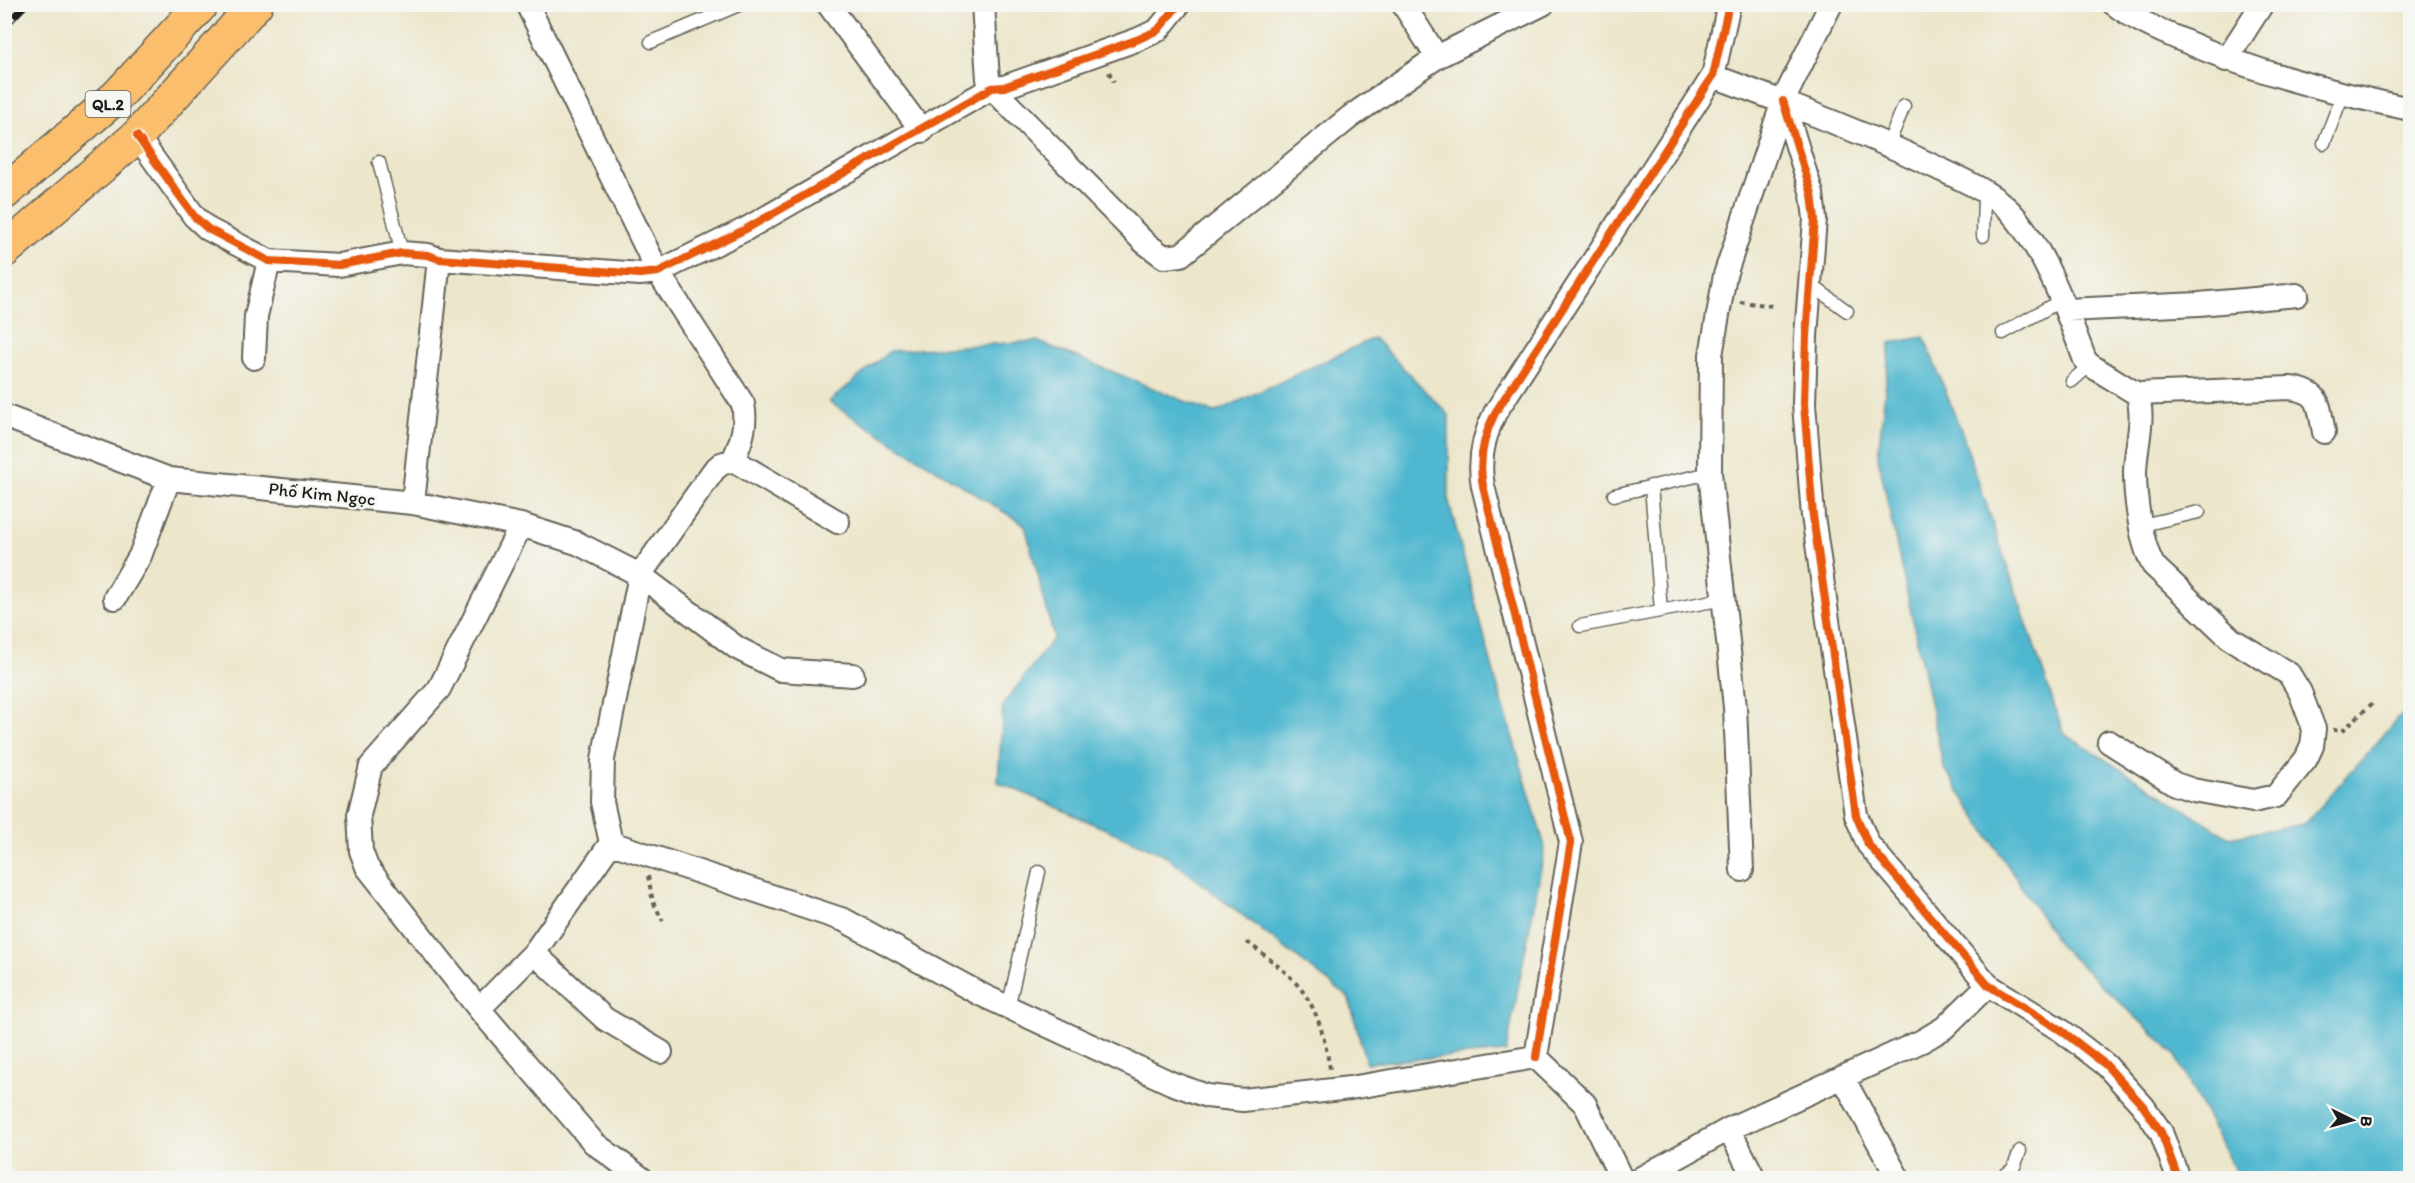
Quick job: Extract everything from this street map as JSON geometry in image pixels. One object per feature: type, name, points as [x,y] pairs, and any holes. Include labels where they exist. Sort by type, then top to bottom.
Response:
[{"type":"main road","name":"QL.2","points":[[4,193],[117,96],[202,4]]},
{"type":"main road","name":"QL.2","points":[[4,251],[137,136],[256,4]]},
{"type":"street","points":[[527,4],[658,273],[743,404],[746,418],[743,434],[733,460]]},
{"type":"street","points":[[828,4],[922,131]]},
{"type":"street","points":[[983,4],[988,79],[992,88],[1144,242],[1164,257],[1181,255],[1350,117],[1437,57],[1543,4]]},
{"type":"street","points":[[137,136],[194,216],[208,229],[269,261],[339,265],[402,253],[428,255],[439,259],[640,274],[658,273],[746,229],[922,131],[992,88],[1004,87],[1139,39],[1158,30],[1179,4]]},
{"type":"street","points":[[1402,4],[1437,57]]},
{"type":"street","points":[[1536,1057],[1571,842],[1483,486],[1481,461],[1484,441],[1495,413],[1713,76],[1729,4]]},
{"type":"street","points":[[1742,870],[1735,706],[1710,473],[1712,355],[1725,275],[1782,101],[1831,4]]},
{"type":"street","points":[[2114,4],[2132,18],[2226,60],[2343,94],[2410,110]]},
{"type":"street","points":[[2226,60],[2262,4]]},
{"type":"street","points":[[1713,76],[1782,101],[1888,145],[1984,192],[2014,216],[2048,264],[2090,365],[2137,394],[2290,388],[2307,390],[2316,398],[2324,432]]},
{"type":"street","points":[[1782,101],[1812,194],[1815,219],[1804,404],[1813,516],[1856,815],[1868,843],[1988,985],[2062,1031],[2106,1065],[2143,1106],[2161,1132],[2178,1179]]},
{"type":"street","points":[[413,503],[439,259]]},
{"type":"street","points":[[254,358],[256,316],[269,261]]},
{"type":"street","points":[[2064,305],[2199,304],[2297,295]]},
{"type":"street","points":[[2109,742],[2175,784],[2193,790],[2253,801],[2276,796],[2306,759],[2312,746],[2314,729],[2300,692],[2289,674],[2231,639],[2153,565],[2146,551],[2135,473],[2140,411],[2137,394]]},
{"type":"street","name":"Phố Kim Ngọc","points":[[4,416],[169,479],[413,503],[521,525],[577,543],[639,575],[737,648],[781,670],[853,675]]},
{"type":"street","points":[[479,1009],[534,953],[611,843],[603,802],[603,759],[639,575],[714,470],[720,464],[733,460],[838,522]]},
{"type":"street","points":[[115,598],[140,556],[169,479]]},
{"type":"street","points":[[521,525],[439,688],[371,766],[359,815],[361,851],[367,867],[479,1009],[594,1143],[640,1179]]},
{"type":"street","points":[[611,843],[844,920],[1008,1008],[1171,1083],[1207,1096],[1243,1100],[1334,1090],[1536,1057]]},
{"type":"street","points":[[534,953],[604,1019],[661,1052]]},
{"type":"street","points":[[1641,1179],[1729,1129],[1922,1041],[1944,1028],[1988,985]]},
{"type":"street","points":[[1536,1057],[1585,1104],[1621,1179]]},
{"type":"street","points":[[1843,1078],[1898,1179]]},
{"type":"street","points":[[1729,1129],[1754,1179]]},
{"type":"lane","points":[[651,42],[741,4]]},
{"type":"lane","points":[[2324,143],[2343,94]]},
{"type":"lane","points":[[1888,145],[1904,106]]},
{"type":"lane","points":[[379,162],[402,253]]},
{"type":"lane","points":[[1983,236],[1984,192]]},
{"type":"lane","points":[[1810,284],[1847,311]]},
{"type":"lane","points":[[2003,333],[2064,305]]},
{"type":"lane","points":[[2072,381],[2090,365]]},
{"type":"lane","points":[[1614,495],[1710,473]]},
{"type":"lane","points":[[1651,486],[1661,611]]},
{"type":"lane","points":[[2142,525],[2199,512]]},
{"type":"lane","points":[[1580,626],[1724,599]]},
{"type":"lane","points":[[1008,1008],[1039,872]]},
{"type":"lane","points":[[2001,1179],[2013,1169],[2020,1151]]},
{"type":"path","points":[[1721,299],[1774,306]]},
{"type":"path","points":[[2314,729],[2343,729],[2375,701]]},
{"type":"path","points":[[645,855],[653,902],[663,921]]},
{"type":"path","points":[[1247,942],[1286,971],[1313,1003],[1327,1048],[1334,1090]]},
{"type":"water","points":[[1924,337],[1961,430],[2064,734],[2229,837],[2304,824],[2410,706],[2410,1178],[2239,1178],[2173,1052],[2060,946],[1944,768],[1878,457],[1890,343]]},
{"type":"water","points":[[1374,338],[1449,415],[1449,502],[1496,681],[1545,847],[1506,1052],[1366,1063],[1349,998],[1165,855],[998,782],[1003,705],[1054,637],[1025,525],[829,402],[890,351],[1037,341],[1214,413]]},
{"type":"railway","points":[[4,27],[26,4]]},
{"type":"cycle path","points":[[137,136],[194,216],[208,229],[269,261],[339,265],[402,253],[428,255],[439,259],[640,274],[658,272],[746,229],[992,88],[1004,87],[1139,39],[1158,30],[1179,4]]},
{"type":"cycle path","points":[[1536,1057],[1571,842],[1483,486],[1481,467],[1483,449],[1487,431],[1495,413],[1713,76],[1729,4]]},
{"type":"cycle path","points":[[1783,101],[1812,194],[1815,219],[1806,336],[1804,404],[1813,516],[1856,815],[1868,844],[1988,985],[2062,1031],[2106,1065],[2143,1106],[2161,1132],[2178,1178]]}]
